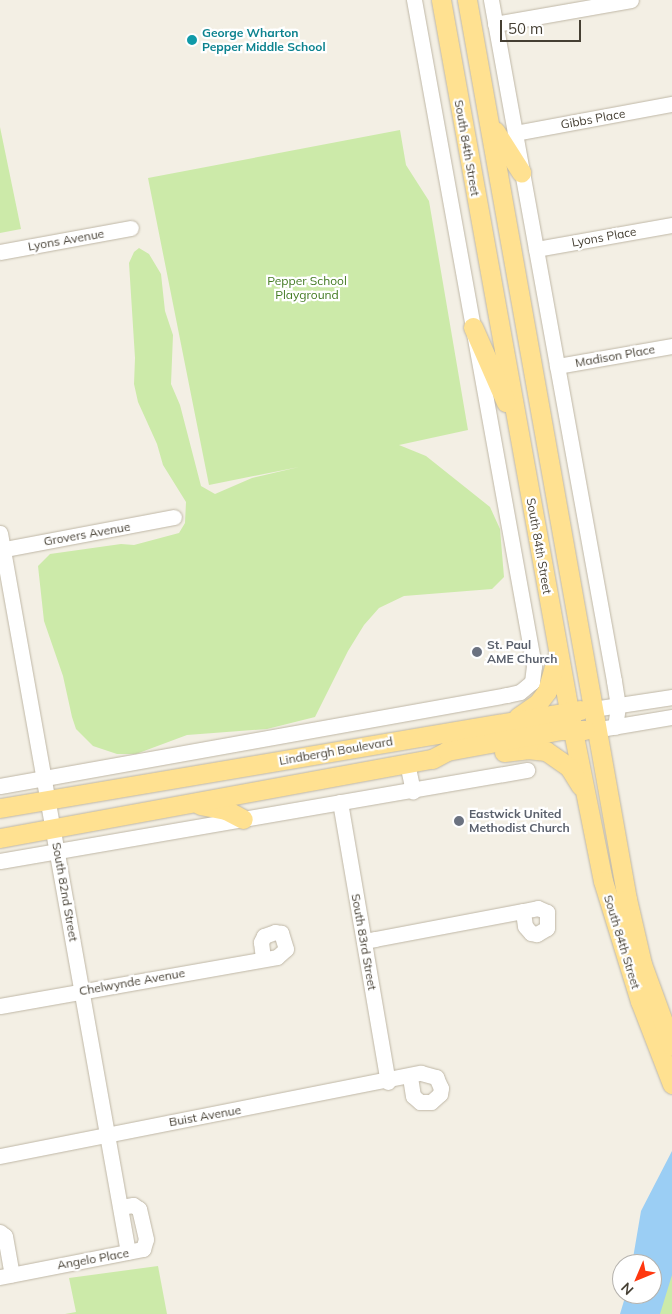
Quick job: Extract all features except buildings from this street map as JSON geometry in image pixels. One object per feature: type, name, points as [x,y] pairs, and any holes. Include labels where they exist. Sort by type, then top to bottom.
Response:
[{"type":"main road","name":"South 84th Street","points":[[441,0],[569,712],[586,794],[619,938],[672,1084]]},
{"type":"main road","name":"South 84th Street","points":[[468,0],[593,709],[606,728],[634,930],[651,990],[672,1047]]},
{"type":"main road","points":[[490,122],[521,172]]},
{"type":"main road","points":[[473,327],[519,432]]},
{"type":"main road","points":[[513,719],[538,703],[547,691],[558,651]]},
{"type":"main road","name":"Lindbergh Boulevard","points":[[0,808],[48,802],[513,719],[593,709]]},
{"type":"main road","name":"Lindbergh Boulevard","points":[[0,838],[406,762],[432,759],[447,751],[573,730],[606,728]]},
{"type":"main road","points":[[432,759],[450,762],[527,749],[546,751],[569,767],[586,794]]},
{"type":"main road","points":[[179,804],[213,806],[243,819]]},
{"type":"street","name":"South 84th Street","points":[[414,0],[534,666],[534,675],[527,688]]},
{"type":"street","name":"South 84th Street","points":[[491,0],[618,706],[606,728]]},
{"type":"street","points":[[495,24],[631,0]]},
{"type":"street","name":"Gibbs Place","points":[[515,133],[672,104]]},
{"type":"street","name":"Lyons Place","points":[[536,249],[672,225]]},
{"type":"street","name":"Lyons Avenue","points":[[0,252],[131,228]]},
{"type":"street","name":"Madison Place","points":[[557,366],[672,346]]},
{"type":"street","name":"Grovers Avenue","points":[[1,550],[174,517]]},
{"type":"street","name":"South 82nd Street","points":[[0,533],[1,550],[58,852],[128,1252]]},
{"type":"street","name":"Lindbergh Boulevard","points":[[0,786],[44,780],[507,695],[527,688]]},
{"type":"street","name":"Lindbergh Boulevard","points":[[593,709],[672,697]]},
{"type":"street","name":"Lindbergh Boulevard","points":[[606,728],[672,717]]},
{"type":"street","points":[[193,752],[198,775]]},
{"type":"street","points":[[406,762],[413,791]]},
{"type":"street","points":[[0,861],[527,770]]},
{"type":"street","name":"South 83rd Street","points":[[340,802],[388,1082]]},
{"type":"street","points":[[364,941],[523,911]]},
{"type":"street","name":"Chelwynde Avenue","points":[[0,1006],[263,959]]},
{"type":"street","name":"Buist Avenue","points":[[0,1156],[410,1077]]},
{"type":"street","name":"Angelo Place","points":[[0,1232],[5,1236],[6,1275],[128,1252]]},
{"type":"green space","points":[[0,127],[21,229],[0,233]]},
{"type":"green space","name":"Pepper School Playground","points":[[400,130],[406,165],[429,201],[468,430],[399,445],[426,456],[490,507],[500,529],[504,577],[492,589],[404,596],[379,608],[364,625],[348,651],[315,717],[267,729],[187,735],[136,754],[117,754],[93,746],[76,729],[72,717],[63,676],[44,621],[38,566],[50,554],[121,544],[134,545],[179,533],[185,523],[186,502],[163,465],[157,444],[138,402],[134,384],[135,358],[129,263],[134,252],[139,248],[149,254],[161,274],[165,311],[173,335],[171,384],[180,405],[201,486],[215,494],[252,478],[299,467],[209,485],[148,178]]},
{"type":"green space","points":[[672,1204],[672,1314],[646,1314],[649,1304],[662,1304],[661,1254]]},
{"type":"green space","points":[[158,1266],[167,1314],[65,1314],[76,1312],[69,1278]]},
{"type":"water","points":[[672,1151],[672,1275],[660,1314],[620,1314],[623,1304],[662,1304],[662,1254],[634,1254],[641,1211]]},
{"type":"place","name":"George Wharton Pepper Middle School","points":[[192,40]]},
{"type":"place","name":"St. Paul AME Church","points":[[477,652]]},
{"type":"place","name":"Eastwick United Methodist Church","points":[[459,821]]}]
